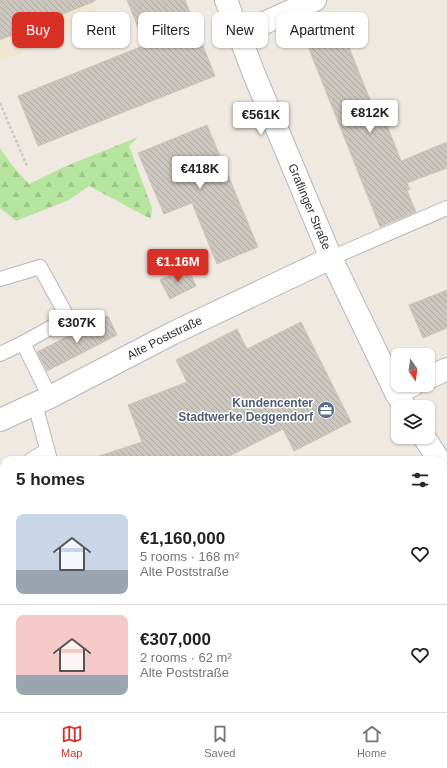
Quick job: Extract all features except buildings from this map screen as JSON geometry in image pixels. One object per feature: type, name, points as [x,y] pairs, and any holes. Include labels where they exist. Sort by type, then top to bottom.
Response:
[{"type":"street","name":"Graflinger Straße","points":[[226,0],[230,12]]},
{"type":"street","points":[[268,21],[315,0]]},
{"type":"street","name":"Graflinger Straße","points":[[244,48],[331,258],[405,395]]},
{"type":"street","name":"Alte Poststraße","points":[[0,420],[42,401],[173,333],[331,258]]},
{"type":"street","points":[[435,375],[447,369]]},
{"type":"street","points":[[429,444],[436,456]]},
{"type":"lane","points":[[331,258],[447,208]]},
{"type":"lane","points":[[0,279],[40,267],[68,318],[0,354]]},
{"type":"lane","points":[[23,343],[42,401],[48,455]]},
{"type":"path","points":[[0,103],[26,166]]},
{"type":"shaded area","points":[[0,0],[92,0],[97,12],[72,12],[72,31],[64,34],[64,12],[12,12],[12,48],[33,48],[0,62]]},
{"type":"green space","points":[[138,137],[129,146],[152,208],[151,219],[89,186],[69,200],[16,221],[0,208],[0,148],[11,164],[29,184],[64,167]]},
{"type":"place","name":"Kundencenter Stadtwerke Deggendorf","points":[[326,410]]}]
